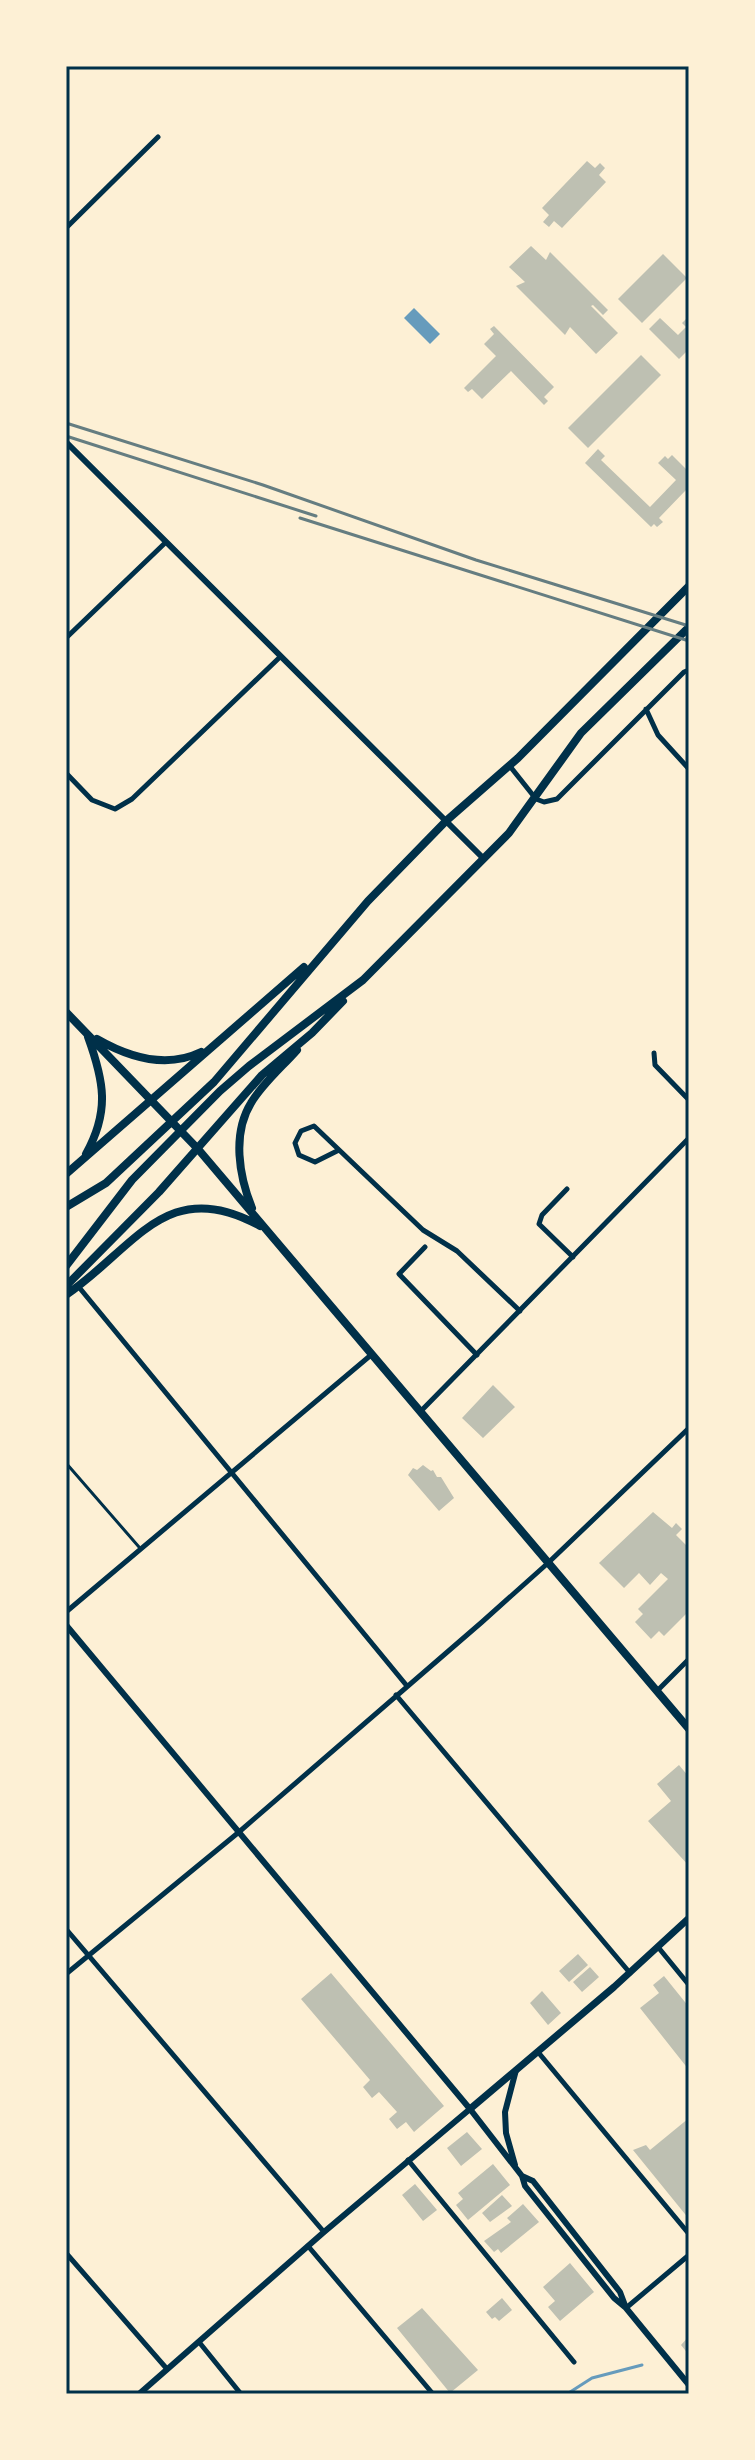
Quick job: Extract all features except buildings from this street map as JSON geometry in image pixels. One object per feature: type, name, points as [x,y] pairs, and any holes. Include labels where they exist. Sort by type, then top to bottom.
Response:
[{"type":"main road","points":[[66,1207],[106,1183],[214,1082],[329,946],[446,821],[509,765],[689,586]]},
{"type":"main road","points":[[255,1216],[244,1189],[239,1147],[242,1122],[251,1103],[312,1033],[509,833],[581,733],[689,627]]},
{"type":"main road","points":[[66,1174],[329,946]]},
{"type":"main road","points":[[66,1266],[132,1180],[220,1091],[363,980]]},
{"type":"main road","points":[[66,1012],[198,1149],[689,1729]]},
{"type":"main road","points":[[86,1033],[116,1050],[167,1062],[191,1057],[212,1047]]},
{"type":"main road","points":[[83,1160],[96,1136],[102,1113],[103,1086],[86,1033]]},
{"type":"main road","points":[[66,1286],[150,1202],[262,1075],[312,1033]]},
{"type":"main road","points":[[66,1295],[154,1221],[179,1209],[202,1206],[220,1210],[242,1216],[266,1229]]},
{"type":"main road","points":[[470,2109],[630,1973],[689,1918]]},
{"type":"street","points":[[66,228],[158,137]]},
{"type":"street","points":[[66,442],[483,858]]},
{"type":"street","points":[[66,638],[165,543]]},
{"type":"street","points":[[66,773],[92,800],[115,809],[132,799],[280,657]]},
{"type":"street","points":[[509,765],[536,799],[544,802],[557,799],[689,670]]},
{"type":"street","points":[[646,709],[658,735],[689,769]]},
{"type":"street","points":[[654,1053],[655,1065],[689,1100]]},
{"type":"street","points":[[339,1150],[315,1162],[299,1155],[295,1143],[301,1131],[314,1126],[423,1230],[457,1251],[520,1311]]},
{"type":"street","points":[[421,1411],[689,1138]]},
{"type":"street","points":[[567,1189],[539,1220],[539,1224],[573,1257]]},
{"type":"street","points":[[425,1247],[399,1274],[477,1355]]},
{"type":"street","points":[[78,1286],[407,1686]]},
{"type":"street","points":[[66,1612],[372,1354]]},
{"type":"street","points":[[66,1974],[239,1832],[548,1563],[689,1428]]},
{"type":"street","points":[[66,1625],[470,2109],[522,2176],[533,2181],[620,2292],[626,2308],[689,2385]]},
{"type":"street","points":[[657,1691],[689,1659]]},
{"type":"street","points":[[396,1695],[630,1973]]},
{"type":"street","points":[[66,1929],[324,2232]]},
{"type":"street","points":[[658,1947],[689,1985]]},
{"type":"street","points":[[538,2052],[689,2234]]},
{"type":"street","points":[[516,2070],[505,2112],[506,2133],[516,2168]]},
{"type":"street","points":[[139,2394],[470,2109]]},
{"type":"street","points":[[408,2160],[574,2362]]},
{"type":"street","points":[[308,2246],[433,2394]]},
{"type":"street","points":[[66,2253],[167,2369]]},
{"type":"street","points":[[626,2308],[689,2255]]},
{"type":"street","points":[[199,2342],[241,2394]]},
{"type":"lane","points":[[66,1463],[140,1548]]},
{"type":"water","points":[[414,308],[440,334],[430,344],[404,318]]},
{"type":"waterway","points":[[567,2394],[592,2378],[642,2365]]},
{"type":"railway","points":[[66,423],[263,485],[476,560],[689,626]]},
{"type":"railway","points":[[66,436],[316,516]]},
{"type":"railway","points":[[300,518],[689,641]]}]
